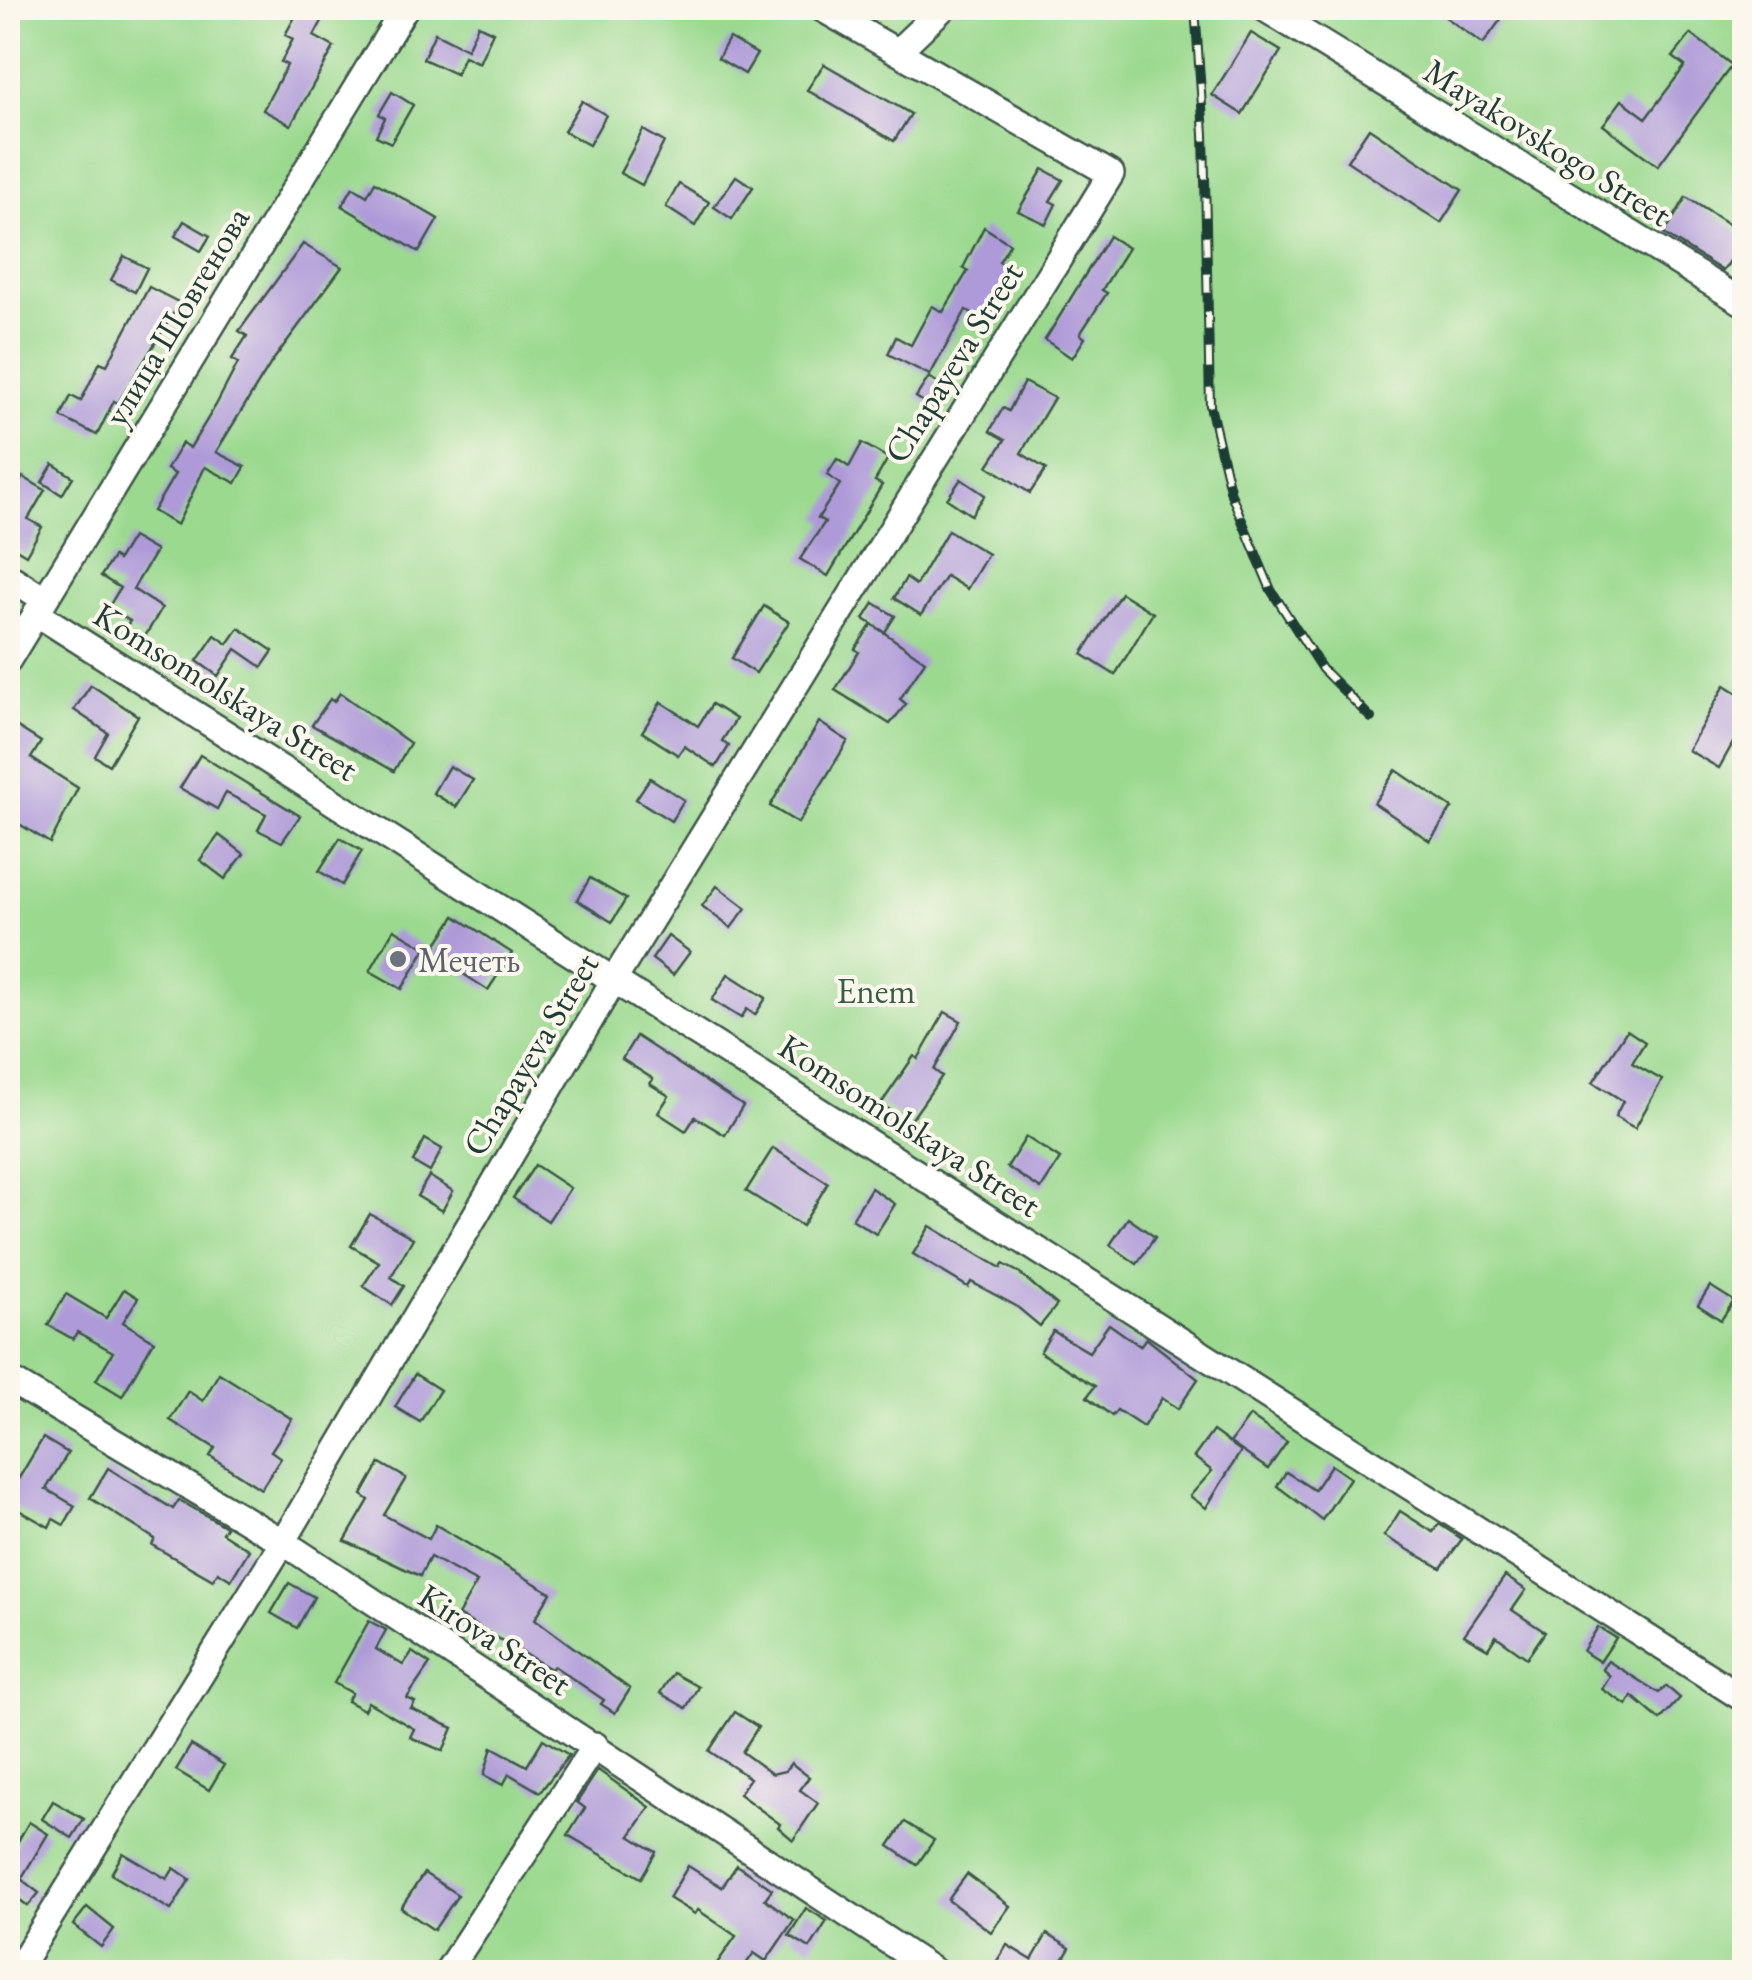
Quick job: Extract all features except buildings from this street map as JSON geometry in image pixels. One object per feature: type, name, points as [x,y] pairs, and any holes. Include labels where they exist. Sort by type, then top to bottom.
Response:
[{"type":"street","name":"улица Шовгенова","points":[[8,660],[405,8]]},
{"type":"street","points":[[821,8],[898,51],[943,8]]},
{"type":"street","name":"Mayakovskogo Street","points":[[1264,8],[1744,303]]},
{"type":"street","name":"Chapayeva Street","points":[[16,1972],[283,1542],[615,978],[1110,174],[898,51]]},
{"type":"street","name":"Komsomolskaya Street","points":[[8,576],[40,606],[615,978],[1744,1699]]},
{"type":"street","name":"Kirova Street","points":[[8,1379],[283,1542],[935,1972]]},
{"type":"street","points":[[447,1972],[595,1745]]},
{"type":"green space","name":"Enem","points":[[8,8],[1744,8],[1744,1972],[8,1972]]},
{"type":"railway","points":[[1195,8],[1204,134],[1210,406],[1231,494],[1271,590],[1322,669],[1371,718]]},
{"type":"place","name":"Мечеть","points":[[398,959]]}]
